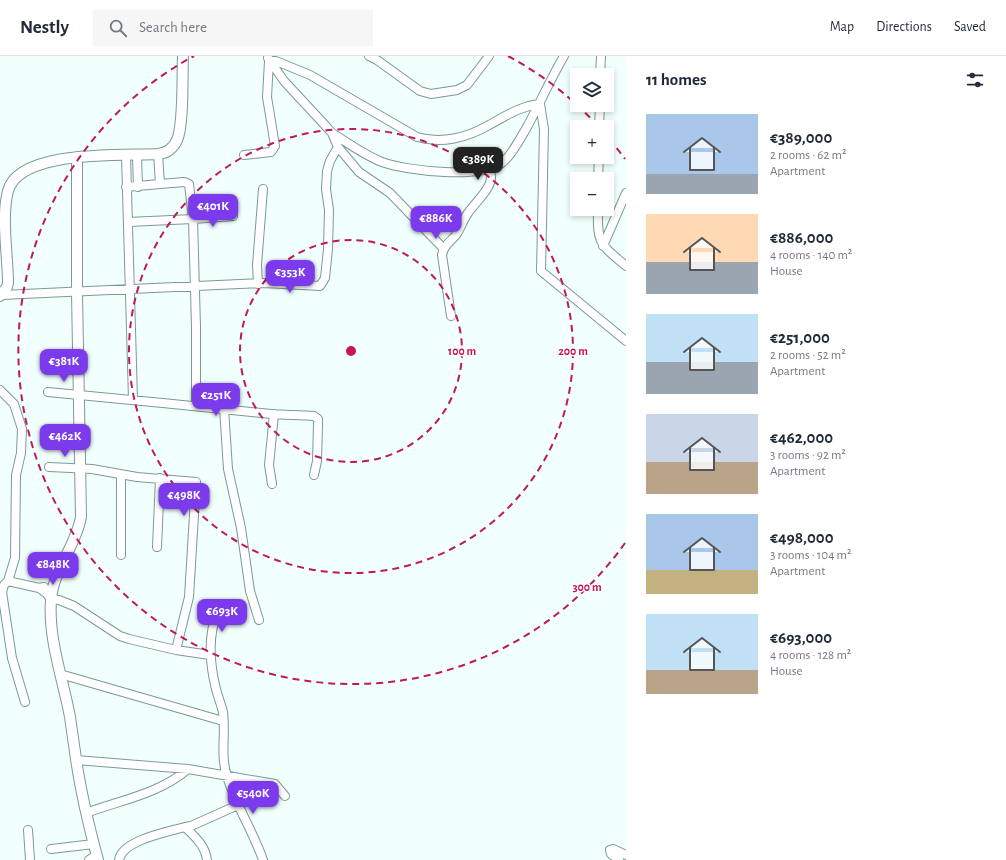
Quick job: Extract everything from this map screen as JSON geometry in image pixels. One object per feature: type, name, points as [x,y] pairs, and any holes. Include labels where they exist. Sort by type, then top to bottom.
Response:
[{"type":"street","points":[[1,295],[8,283],[6,211],[8,190],[12,183],[19,176],[50,161],[77,157],[137,156],[158,154],[169,150],[178,138],[183,56]]},
{"type":"street","points":[[369,56],[420,91],[431,94],[457,90],[467,84],[489,56]]},
{"type":"street","points":[[268,58],[284,81],[332,133],[381,162],[404,168],[427,171],[488,170],[496,168],[509,156],[540,104],[552,76],[564,56]]},
{"type":"street","points":[[600,68],[601,56]]},
{"type":"street","points":[[268,58],[310,74],[411,134],[424,139],[441,140],[464,136],[488,126],[518,108],[540,104]]},
{"type":"street","points":[[244,155],[270,152],[275,146],[267,97],[268,58]]},
{"type":"street","points":[[540,104],[544,129],[541,271],[626,341]]},
{"type":"street","points":[[332,133],[338,147],[359,172],[390,193],[443,248]]},
{"type":"street","points":[[1,295],[77,293],[258,284],[320,286],[324,282],[328,242],[327,171],[330,161],[338,147]]},
{"type":"street","points":[[158,154],[160,184]]},
{"type":"street","points":[[126,156],[128,290],[132,399]]},
{"type":"street","points":[[137,156],[138,187]]},
{"type":"street","points":[[77,157],[77,293],[81,469],[80,525],[53,586],[51,599],[52,626],[60,674],[70,716],[76,760],[86,813],[94,844],[94,858]]},
{"type":"street","points":[[451,316],[442,255],[443,248],[456,235],[468,213],[487,187],[491,177],[488,170]]},
{"type":"street","points":[[126,188],[184,182],[189,184],[193,219],[196,327],[196,406]]},
{"type":"street","points":[[258,284],[257,265],[263,189]]},
{"type":"street","points":[[602,246],[626,193]]},
{"type":"street","points":[[128,222],[233,216]]},
{"type":"street","points":[[598,216],[598,236],[602,246],[626,266]]},
{"type":"street","points":[[0,390],[14,404],[22,429],[21,453],[16,475],[16,558],[8,582],[4,585],[1,594],[4,636],[17,681],[25,702]]},
{"type":"street","points":[[48,392],[274,414],[314,416],[318,419],[317,461],[314,475]]},
{"type":"street","points":[[224,408],[228,469],[239,522],[250,591],[258,620]]},
{"type":"street","points":[[272,484],[269,465],[274,414]]},
{"type":"street","points":[[49,467],[194,481],[196,485],[189,596],[176,650]]},
{"type":"street","points":[[121,475],[121,555]]},
{"type":"street","points":[[157,547],[160,478]]},
{"type":"street","points":[[8,582],[39,588],[53,586]]},
{"type":"street","points":[[39,588],[51,599],[59,600],[74,606],[120,636],[176,650],[210,655]]},
{"type":"street","points":[[218,608],[210,641],[210,655],[223,721],[223,753],[226,775],[263,860]]},
{"type":"street","points":[[60,674],[223,721]]},
{"type":"street","points":[[76,760],[188,768],[275,784],[285,796]]},
{"type":"street","points":[[86,813],[137,797],[174,779],[188,768]]},
{"type":"street","points":[[118,860],[122,852],[140,840],[191,826],[238,805]]},
{"type":"street","points":[[185,827],[201,843],[206,852],[207,860]]},
{"type":"street","points":[[28,830],[30,860]]},
{"type":"street","points":[[51,849],[94,844]]},
{"type":"street","points":[[619,860],[611,854],[610,850],[614,849],[626,855]]}]
